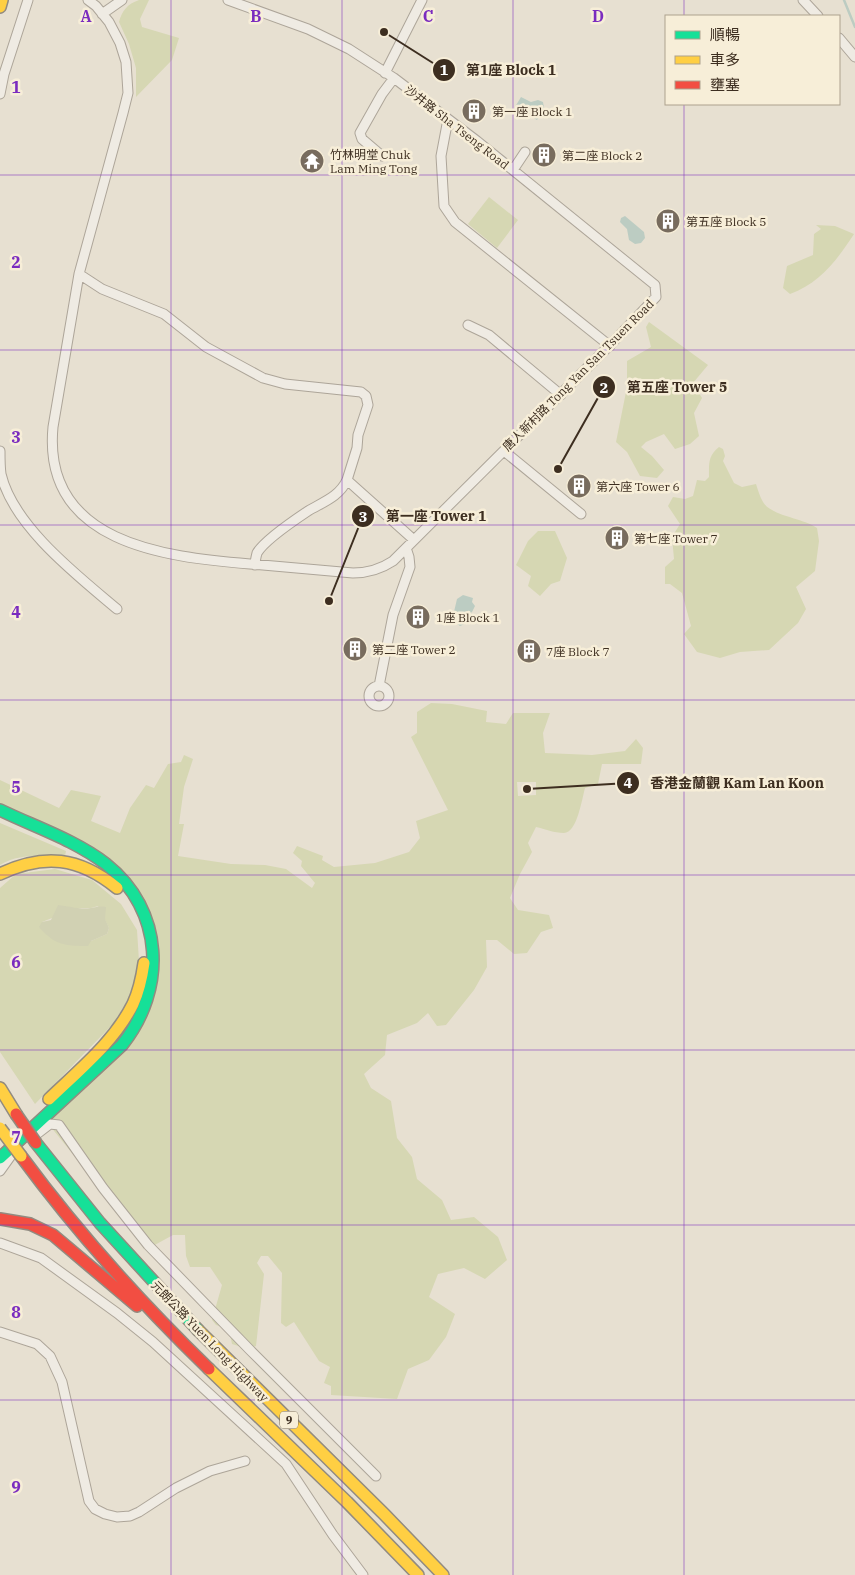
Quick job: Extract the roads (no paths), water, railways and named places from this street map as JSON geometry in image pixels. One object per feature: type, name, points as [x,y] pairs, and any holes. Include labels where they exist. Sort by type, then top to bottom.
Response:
[{"type":"highway","points":[[0,7],[2,0]]},
{"type":"highway","points":[[0,810],[88,853],[106,864],[134,894],[144,911],[154,951],[151,991],[135,1029],[122,1045],[0,1158]]},
{"type":"highway","points":[[0,874],[14,867],[34,861],[56,859],[75,862],[104,876],[123,894],[136,915],[143,938],[144,959],[141,982],[136,995],[124,1019],[114,1033],[102,1048],[0,1145]]},
{"type":"highway","name":"元朗公路 Yuen Long Highway","points":[[0,1088],[36,1143],[100,1223],[174,1305],[443,1575]]},
{"type":"highway","name":"元朗公路 Yuen Long Highway","points":[[0,1128],[53,1199],[101,1254],[188,1346],[347,1502],[418,1575]]},
{"type":"highway","points":[[0,1219],[31,1224],[56,1237],[75,1251],[153,1320],[188,1346]]},
{"type":"street","points":[[0,94],[4,74],[28,0]]},
{"type":"street","name":"唐人新村路 Tong Yan San Tsuen Road","points":[[88,0],[102,14],[115,32],[124,52],[128,72],[128,94],[79,274],[52,437],[54,465],[68,499],[94,525],[112,535],[133,544],[186,557],[255,565],[360,573],[387,565],[610,346],[656,297]]},
{"type":"street","points":[[102,14],[122,0]]},
{"type":"street","name":"沙井路 Sha Tseng Road","points":[[228,0],[308,28],[349,49],[390,76],[513,170],[651,281],[655,285],[656,297]]},
{"type":"street","points":[[382,156],[362,139],[360,134],[382,94],[422,0]]},
{"type":"street","points":[[803,0],[817,15]]},
{"type":"street","points":[[840,39],[855,57]]},
{"type":"street","points":[[840,39],[855,48]]},
{"type":"street","points":[[448,119],[441,156],[444,206],[449,214],[455,222],[610,346]]},
{"type":"street","points":[[513,170],[525,152]]},
{"type":"street","points":[[79,274],[102,289],[164,314],[206,347],[263,378],[285,384],[361,392],[366,396],[368,406],[358,435],[357,448],[347,480],[342,489],[335,496],[302,515],[264,546],[257,554],[255,565]]},
{"type":"street","points":[[468,325],[489,335],[561,394]]},
{"type":"street","points":[[0,451],[1,473],[6,488],[15,505],[31,527],[56,557],[117,609]]},
{"type":"street","points":[[504,451],[581,514]]},
{"type":"street","points":[[347,480],[414,540]]},
{"type":"street","points":[[379,686],[393,615],[410,567],[406,548]]},
{"type":"street","points":[[0,1171],[7,1160],[44,1128],[52,1124],[60,1125],[102,1188],[148,1245],[376,1476]]},
{"type":"street","points":[[0,1243],[41,1258],[117,1313],[153,1342],[286,1464],[332,1535],[363,1575]]},
{"type":"street","points":[[0,1332],[37,1344],[50,1356],[62,1382],[89,1501],[100,1512],[117,1516],[134,1514],[176,1488],[210,1471],[245,1461]]},
{"type":"waterway","points":[[844,0],[855,27]]},
{"type":"place","name":"第1座 Block 1","points":[[384,32]]},
{"type":"place","name":"第一座 Block 1","points":[[474,111]]},
{"type":"place","name":"第二座 Block 2","points":[[544,155]]},
{"type":"place","name":"竹林明堂 Chuk Lam Ming Tong","points":[[312,161]]},
{"type":"place","name":"第五座 Block 5","points":[[668,221]]},
{"type":"place","name":"第五座 Tower 5","points":[[558,469]]},
{"type":"place","name":"第六座 Tower 6","points":[[579,486]]},
{"type":"place","name":"第七座 Tower 7","points":[[617,538]]},
{"type":"place","name":"第一座 Tower 1","points":[[329,601]]},
{"type":"place","name":"1座 Block 1","points":[[418,617]]},
{"type":"place","name":"第二座 Tower 2","points":[[355,649]]},
{"type":"place","name":"7座 Block 7","points":[[529,651]]},
{"type":"place","name":"香港金蘭觀 Kam Lan Koon","points":[[527,789]]}]
